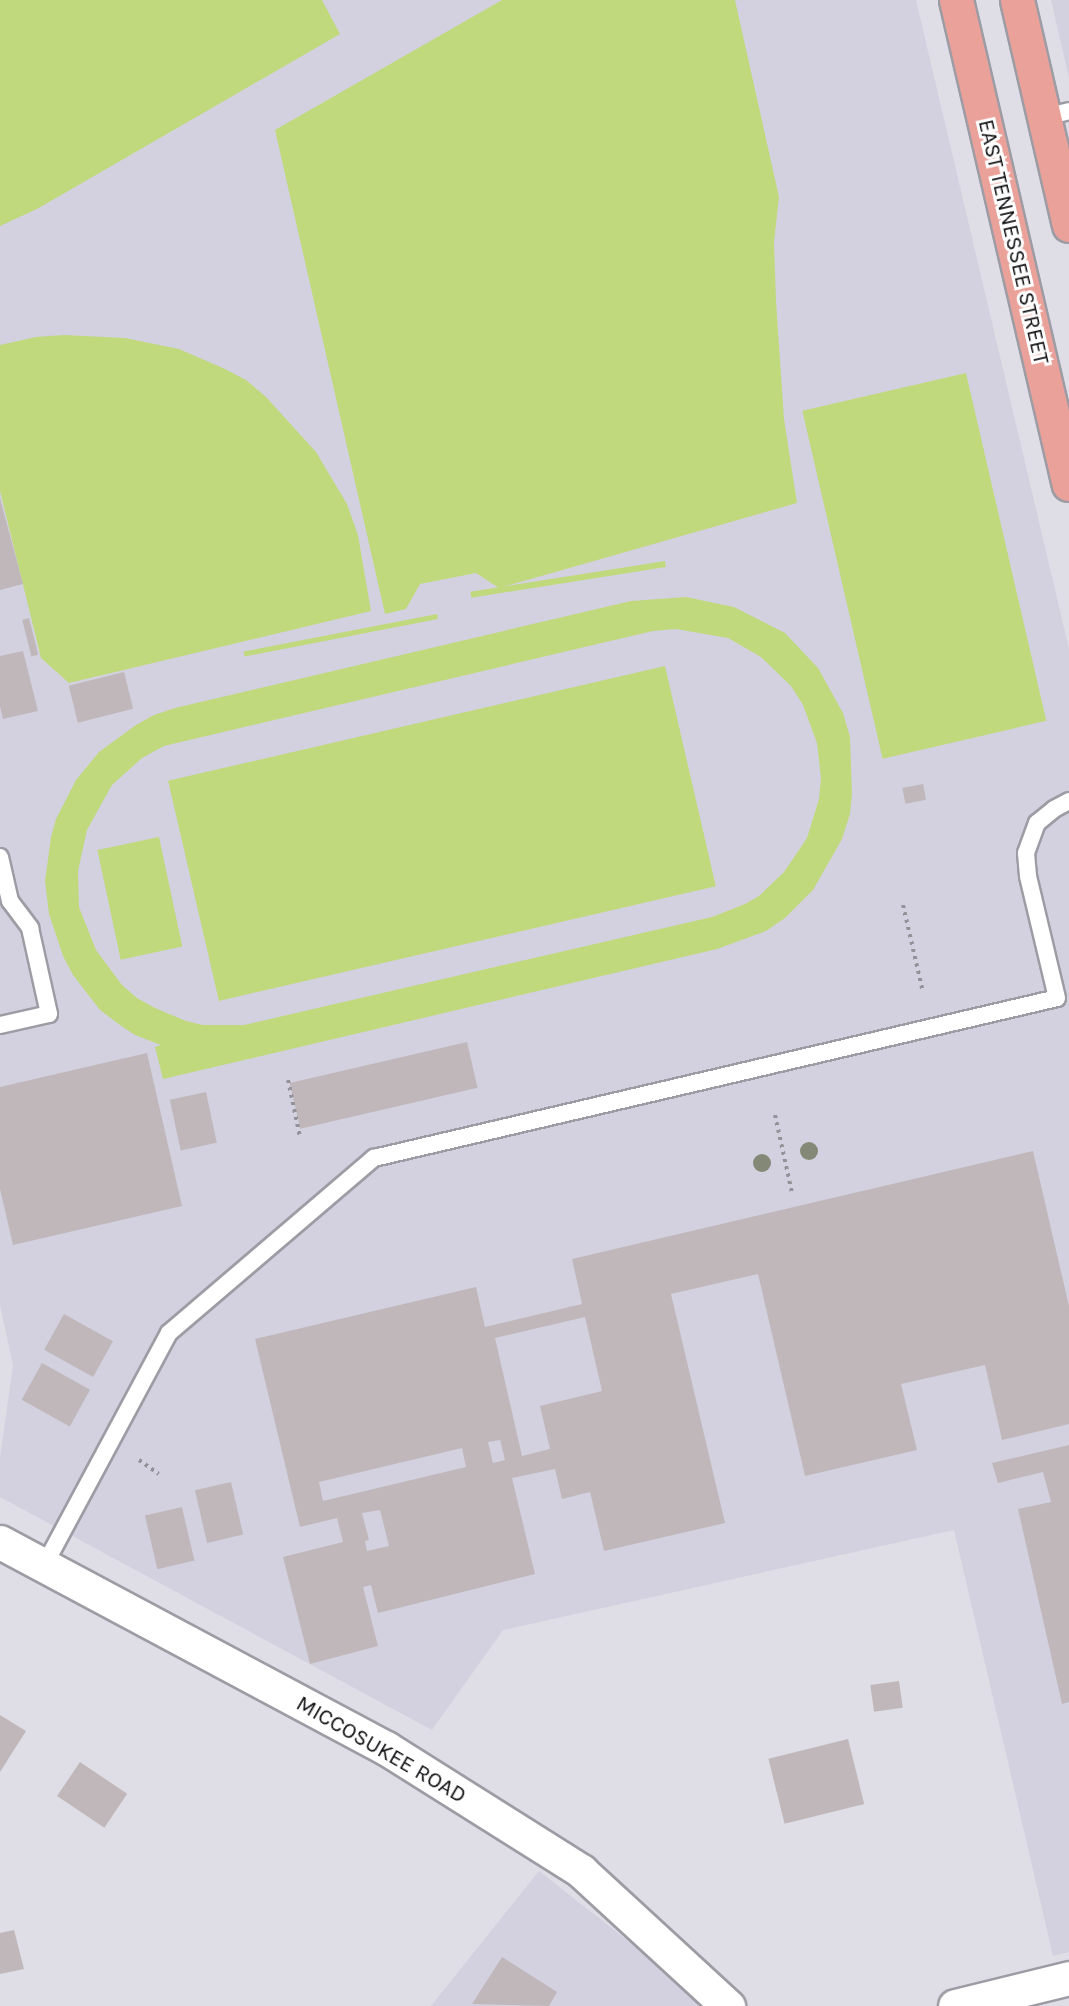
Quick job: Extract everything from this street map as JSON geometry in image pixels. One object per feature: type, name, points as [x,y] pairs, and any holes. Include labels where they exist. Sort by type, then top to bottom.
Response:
[{"type":"main road","name":"EAST TENNESSEE STREET","points":[[956,0],[1069,484]]},
{"type":"main road","points":[[1017,0],[1056,114],[1069,225]]},
{"type":"street","name":"MICCOSUKEE ROAD","points":[[0,1542],[386,1748],[581,1871],[728,2006]]},
{"type":"street","points":[[955,2006],[1038,1996],[1069,1978]]},
{"type":"lane","points":[[44,1566],[169,1333],[374,1158],[1057,998],[1028,876],[1026,853],[1038,824],[1054,809],[1069,801]]},
{"type":"lane","points":[[0,857],[5,902],[30,928],[49,1014],[0,1025]]},
{"type":"path","points":[[903,905],[923,992]]},
{"type":"path","points":[[288,1080],[300,1137]]},
{"type":"path","points":[[775,1115],[792,1192]]},
{"type":"path","points":[[140,1460],[159,1474]]},
{"type":"shaded area","points":[[0,0],[916,0],[1069,649],[1069,1952],[1053,1956],[954,1530],[503,1630],[432,1730],[0,1497],[0,1458],[13,1365],[0,1305]]},
{"type":"shaded area","points":[[1051,0],[1069,0],[1069,78]]},
{"type":"shaded area","points":[[539,1871],[701,1998],[705,2006],[431,2006]]},
{"type":"green space","points":[[0,0],[322,0],[340,34],[37,209],[0,226]]},
{"type":"green space","points":[[502,0],[735,0],[779,197],[774,242],[776,301],[784,419],[797,503],[499,588],[476,573],[420,584],[406,609],[385,614],[275,130]]},
{"type":"green space","points":[[64,335],[125,338],[179,349],[246,380],[266,397],[316,452],[347,504],[358,535],[371,611],[69,683],[41,658],[0,491],[0,345],[36,337]]},
{"type":"green space","points":[[966,373],[1046,721],[883,759],[802,411]]},
{"type":"green space","points":[[665,561],[666,567],[471,598],[470,592]]},
{"type":"green space","points":[[686,597],[734,607],[785,633],[818,668],[843,713],[850,737],[852,794],[850,814],[842,839],[813,890],[785,918],[766,931],[717,949],[163,1079],[155,1047],[161,1045],[135,1035],[100,1010],[73,975],[63,956],[49,914],[45,881],[51,837],[56,819],[76,780],[99,752],[136,725],[154,715],[175,708],[631,601]],"holes":[[[676,629],[728,638],[761,657],[791,686],[803,705],[817,743],[821,778],[819,799],[807,838],[784,872],[759,896],[745,904],[712,917],[244,1025],[203,1025],[186,1021],[155,1008],[137,998],[122,985],[96,950],[79,907],[78,871],[87,830],[112,785],[142,758],[164,746],[653,631]]]},
{"type":"green space","points":[[437,614],[438,619],[245,656],[244,652]]},
{"type":"green space","points":[[665,666],[716,886],[219,1001],[168,781]]},
{"type":"green space","points":[[159,837],[182,947],[121,960],[97,850]]},
{"type":"building","points":[[0,498],[23,584],[0,590]]},
{"type":"building","points":[[29,618],[38,655],[31,657],[22,620]]},
{"type":"building","points":[[23,651],[38,711],[3,719],[0,706],[0,656]]},
{"type":"building","points":[[124,672],[133,709],[78,723],[69,686]]},
{"type":"building","points":[[923,784],[926,800],[905,804],[902,788]]},
{"type":"building","points":[[467,1042],[478,1088],[300,1129],[290,1083]]},
{"type":"building","points":[[147,1053],[182,1206],[13,1245],[0,1189],[0,1087]]},
{"type":"building","points":[[206,1092],[217,1143],[181,1151],[170,1100]]},
{"type":"building","points":[[1033,1151],[1069,1306],[1069,1424],[1002,1440],[985,1365],[901,1384],[917,1450],[805,1476],[758,1274],[671,1294],[725,1523],[604,1551],[590,1492],[562,1499],[555,1469],[512,1478],[535,1574],[378,1613],[371,1585],[363,1587],[378,1646],[310,1664],[283,1557],[343,1542],[337,1518],[300,1527],[255,1339],[476,1287],[485,1327],[582,1304],[572,1259]],"holes":[[[585,1317],[602,1391],[540,1406],[550,1449],[522,1456],[495,1338]],[[500,1440],[505,1460],[493,1463],[488,1442]],[[462,1448],[466,1467],[323,1501],[319,1482]],[[380,1510],[389,1546],[367,1551],[365,1541],[369,1540],[362,1513]]]},
{"type":"building","points":[[64,1314],[113,1341],[93,1377],[44,1350]]},
{"type":"building","points":[[42,1363],[90,1390],[70,1426],[22,1400]]},
{"type":"building","points":[[1069,1445],[1069,1702],[1062,1704],[1018,1509],[1051,1502],[1043,1472],[998,1483],[992,1463]]},
{"type":"building","points":[[231,1482],[243,1535],[207,1543],[195,1490]]},
{"type":"building","points":[[182,1507],[194,1561],[157,1569],[145,1516]]},
{"type":"building","points":[[899,1681],[903,1708],[874,1712],[870,1685]]},
{"type":"building","points":[[0,1715],[26,1731],[0,1772]]},
{"type":"building","points":[[848,1739],[864,1804],[785,1824],[768,1759]]},
{"type":"building","points":[[80,1762],[127,1794],[104,1828],[57,1796]]},
{"type":"building","points":[[14,1930],[24,1969],[0,1974],[0,1933]]},
{"type":"building","points":[[502,1957],[557,1992],[549,2006],[472,2004]]}]
